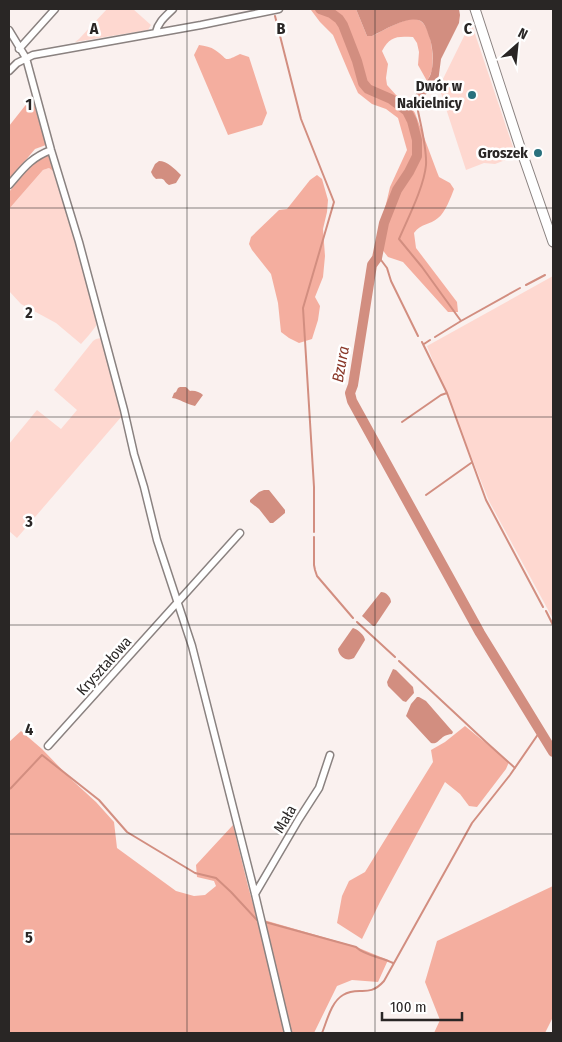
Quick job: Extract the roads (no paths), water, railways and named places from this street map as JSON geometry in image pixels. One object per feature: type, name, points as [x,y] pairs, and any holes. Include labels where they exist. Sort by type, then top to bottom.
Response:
[{"type":"street","points":[[19,49],[54,9]]},
{"type":"street","points":[[156,32],[158,26],[173,9]]},
{"type":"street","points":[[9,72],[17,63],[39,54],[279,9]]},
{"type":"street","points":[[475,9],[553,242]]},
{"type":"street","points":[[9,30],[26,58],[79,242],[157,540],[192,646],[288,1033]]},
{"type":"street","points":[[9,185],[31,160],[51,150]]},
{"type":"street","name":"Kryształowa","points":[[48,746],[240,533]]},
{"type":"street","name":"Mała","points":[[255,894],[319,788],[330,755]]},
{"type":"waterway","name":"Bzura","points":[[320,9],[331,13],[343,25],[363,83],[368,89],[391,99],[407,111],[417,140],[417,156],[397,190],[384,223],[377,258],[372,265],[353,385],[350,393],[352,401],[480,633],[553,752]]},
{"type":"waterway","points":[[275,16],[301,119],[334,202],[303,308],[314,487],[314,532]]},
{"type":"waterway","points":[[418,111],[425,145],[425,174],[399,239],[461,321]]},
{"type":"waterway","points":[[377,258],[387,268],[391,281],[418,336]]},
{"type":"waterway","points":[[526,285],[545,275]]},
{"type":"waterway","points":[[435,337],[520,288]]},
{"type":"waterway","points":[[424,344],[430,340]]},
{"type":"waterway","points":[[422,342],[447,393],[486,500],[543,607]]},
{"type":"waterway","points":[[402,422],[441,395],[447,393]]},
{"type":"waterway","points":[[426,495],[471,463]]},
{"type":"waterway","points":[[314,537],[314,565],[317,576],[353,618]]},
{"type":"waterway","points":[[546,611],[553,625]]},
{"type":"waterway","points":[[357,622],[395,657]]},
{"type":"waterway","points":[[399,661],[515,768]]},
{"type":"waterway","points":[[322,1033],[330,1012],[339,998],[349,992],[368,991],[384,981],[472,823],[510,775],[541,730]]},
{"type":"waterway","points":[[9,789],[42,755],[99,800],[127,832],[195,873],[216,878],[257,920]]},
{"type":"waterway","points":[[265,922],[356,947],[393,963]]},
{"type":"place","name":"Dwór w Nakielnicy","points":[[472,95]]},
{"type":"place","name":"Groszek","points":[[538,153]]}]
